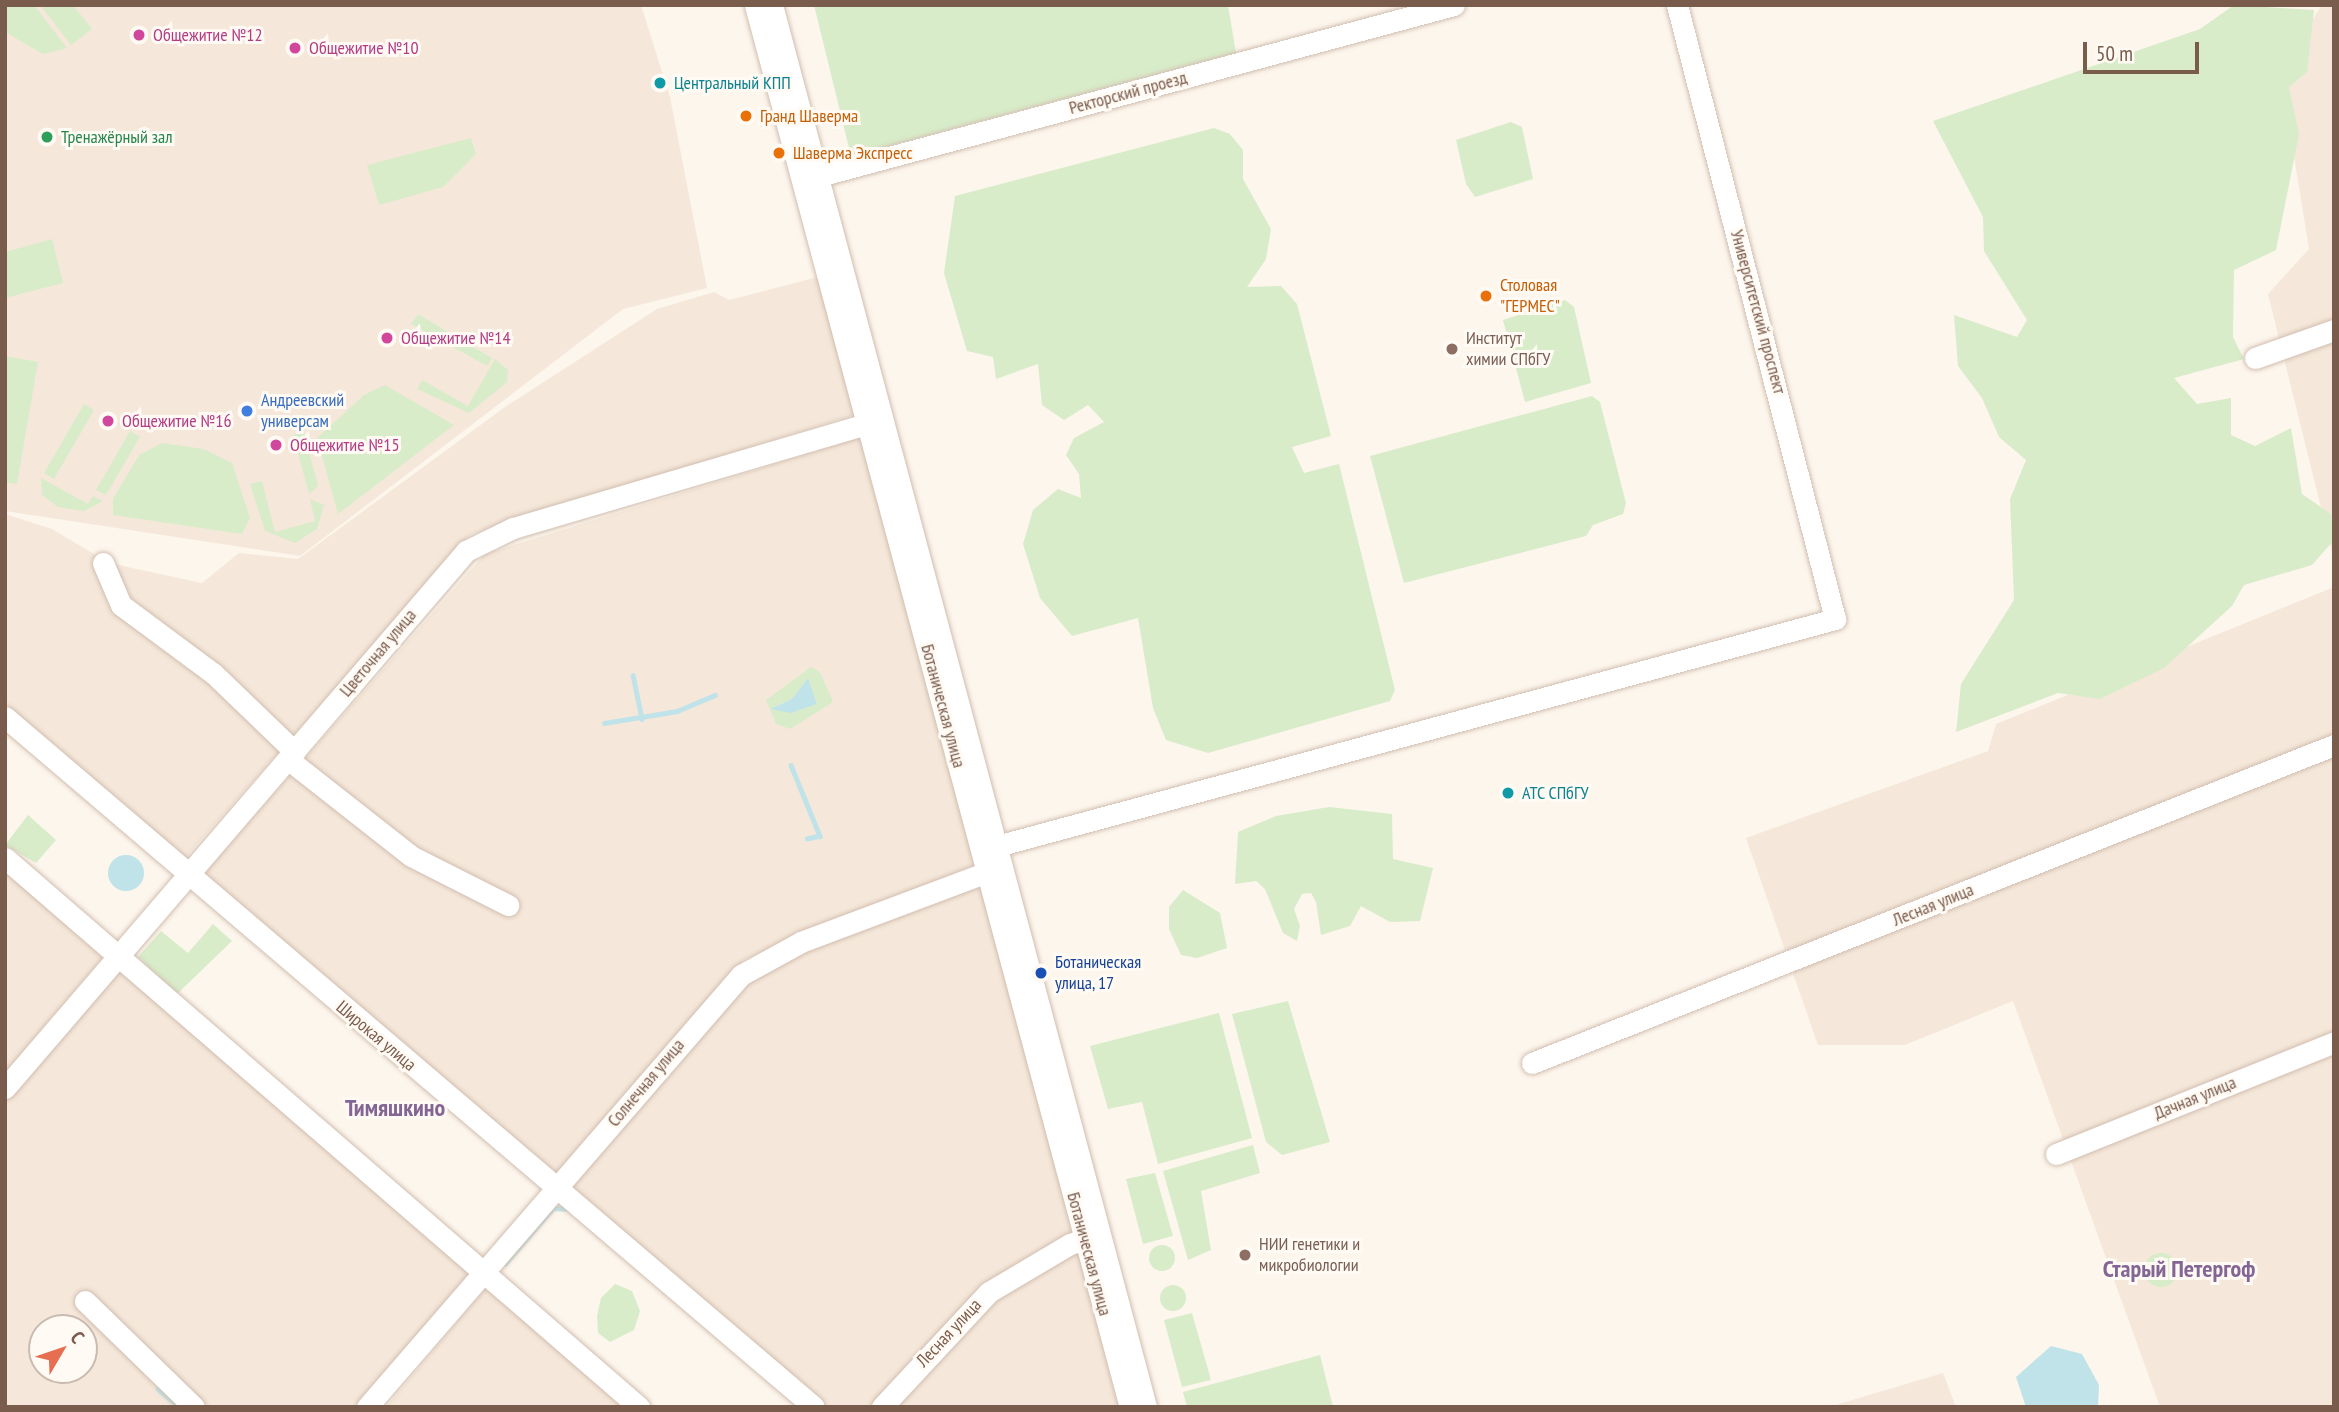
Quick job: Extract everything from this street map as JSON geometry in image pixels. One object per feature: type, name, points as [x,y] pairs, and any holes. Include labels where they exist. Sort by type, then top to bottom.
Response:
[{"type":"street","name":"Ботаническая улица","points":[[755,5],[810,179],[1093,1236],[1146,1407]]},
{"type":"street","name":"Ботаническая улица","points":[[772,5],[810,179]]},
{"type":"street","name":"Ректорский проезд","points":[[810,179],[1454,5]]},
{"type":"street","name":"Университетский проспект","points":[[989,848],[1835,619],[1676,5]]},
{"type":"street","points":[[2255,359],[2334,330]]},
{"type":"street","name":"Цветочная улица","points":[[5,1088],[457,561],[489,537],[875,421]]},
{"type":"street","points":[[103,563],[121,605],[214,674],[292,756],[411,856],[508,905]]},
{"type":"street","name":"Широкая улица","points":[[5,717],[814,1407]]},
{"type":"street","name":"Лесная улица","points":[[1532,1063],[2334,745]]},
{"type":"street","points":[[5,858],[639,1407]]},
{"type":"street","name":"Солнечная улица","points":[[367,1407],[741,975],[801,942],[995,869]]},
{"type":"street","name":"Дачная улица","points":[[2056,1154],[2334,1042]]},
{"type":"street","name":"Ботаническая улица","points":[[1093,1236],[1130,1407]]},
{"type":"street","name":"Лесная улица","points":[[882,1407],[974,1303],[1093,1236]]},
{"type":"street","points":[[85,1301],[194,1407]]},
{"type":"shaded area","points":[[5,5],[641,5],[670,97],[707,288],[623,309],[300,556],[5,511]]},
{"type":"shaded area","points":[[2322,5],[2334,5],[2334,560],[2268,294],[2309,249],[2280,70]]},
{"type":"shaded area","points":[[818,277],[854,415],[471,534],[185,858],[5,703],[5,514],[52,529],[109,563],[202,583],[239,553],[298,559],[505,407],[657,309],[714,292],[729,300]]},
{"type":"shaded area","points":[[862,437],[977,864],[745,959],[561,1177],[203,874],[485,554]]},
{"type":"shaded area","points":[[2334,587],[2334,1407],[2160,1407],[2013,1001],[1905,1045],[1818,1045],[1746,838],[1988,751],[1996,724]]},
{"type":"shaded area","points":[[5,871],[104,956],[5,1072]]},
{"type":"shaded area","points":[[981,883],[1119,1407],[816,1407],[568,1188],[731,998],[775,963]]},
{"type":"shaded area","points":[[121,966],[474,1271],[355,1407],[5,1407],[5,1101]]},
{"type":"shaded area","points":[[489,1284],[629,1407],[386,1407]]},
{"type":"shaded area","points":[[1943,1373],[1956,1407],[1829,1407]]},
{"type":"green space","points":[[5,5],[34,5],[67,48],[43,54],[5,32]]},
{"type":"green space","points":[[40,5],[73,5],[92,29],[71,45]]},
{"type":"green space","points":[[814,5],[1228,5],[1236,53],[851,156]]},
{"type":"green space","points":[[2234,5],[2314,10],[2307,72],[2289,87],[2299,134],[2276,250],[2234,270],[2233,337],[2244,359],[2174,378],[2197,404],[2231,398],[2231,435],[2255,446],[2291,428],[2302,494],[2331,514],[2334,540],[2312,565],[2244,585],[2232,606],[2164,668],[2100,699],[2058,693],[1956,732],[1961,684],[2014,600],[2010,499],[2026,460],[1999,437],[1982,398],[1958,366],[1954,315],[2017,337],[2027,320],[1984,251],[1983,217],[1933,121],[2200,29]]},
{"type":"green space","points":[[1511,122],[1522,127],[1533,179],[1475,197],[1466,184],[1456,140]]},
{"type":"green space","points":[[1214,128],[1230,134],[1243,150],[1243,179],[1271,229],[1266,259],[1247,287],[1281,286],[1297,304],[1331,436],[1292,447],[1304,473],[1339,464],[1395,690],[1390,701],[1208,753],[1166,740],[1153,708],[1138,618],[1072,636],[1040,598],[1023,544],[1033,510],[1058,489],[1081,498],[1079,474],[1066,455],[1074,438],[1104,422],[1088,405],[1064,420],[1042,405],[1038,364],[996,379],[993,357],[967,351],[944,273],[955,196]]},
{"type":"green space","points":[[471,138],[476,154],[443,187],[379,205],[367,165]]},
{"type":"green space","points":[[52,239],[63,283],[5,298],[5,252]]},
{"type":"green space","points":[[1565,300],[1574,307],[1591,383],[1525,402],[1503,320]]},
{"type":"green space","points":[[418,314],[492,358],[487,366],[411,324]]},
{"type":"green space","points":[[5,356],[38,362],[17,484],[5,482]]},
{"type":"green space","points":[[495,359],[508,370],[507,382],[469,413],[417,389],[422,380],[468,406]]},
{"type":"green space","points":[[385,385],[454,425],[338,514],[317,438],[364,395]]},
{"type":"green space","points":[[1592,396],[1600,402],[1626,503],[1623,514],[1593,525],[1586,536],[1404,583],[1370,456]]},
{"type":"green space","points":[[84,404],[94,410],[54,479],[44,473]]},
{"type":"green space","points":[[130,431],[140,437],[106,495],[96,490]]},
{"type":"green space","points":[[304,432],[318,486],[309,494],[293,435]]},
{"type":"green space","points":[[162,443],[204,449],[232,463],[250,518],[242,534],[113,515],[113,499],[139,455]]},
{"type":"green space","points":[[41,478],[88,504],[93,496],[103,501],[84,511],[58,507],[42,495]]},
{"type":"green space","points":[[262,481],[275,532],[315,521],[310,499],[324,505],[317,529],[295,543],[265,531],[250,484]]},
{"type":"green space","points":[[811,667],[820,672],[833,702],[790,729],[776,724],[766,700]],"holes":[[[808,678],[817,704],[791,713],[773,707],[792,699]]]},
{"type":"green space","points":[[1329,807],[1392,814],[1393,859],[1433,868],[1420,921],[1390,922],[1361,906],[1350,926],[1321,935],[1316,902],[1311,893],[1302,894],[1294,909],[1300,926],[1297,941],[1283,933],[1265,889],[1256,881],[1235,884],[1238,832],[1276,816]]},
{"type":"green space","points":[[28,815],[56,840],[36,863],[5,845]]},
{"type":"green space","points":[[1183,890],[1220,913],[1227,948],[1197,958],[1181,955],[1169,929],[1169,907]]},
{"type":"green space","points":[[213,924],[232,941],[177,994],[138,957],[161,931],[188,953]]},
{"type":"green space","points":[[1288,1001],[1330,1142],[1282,1155],[1266,1142],[1232,1014]]},
{"type":"green space","points":[[1219,1013],[1252,1138],[1158,1164],[1142,1102],[1108,1109],[1090,1046]]},
{"type":"green space","points":[[1253,1145],[1260,1173],[1201,1191],[1211,1250],[1188,1260],[1163,1171]]},
{"type":"green space","points":[[1155,1173],[1173,1236],[1143,1244],[1126,1179]]},
{"type":"green space","points":[[1162,1245],[1171,1249],[1175,1258],[1171,1267],[1162,1271],[1153,1267],[1149,1258],[1153,1249]]},
{"type":"green space","points":[[2161,1253],[2173,1258],[2178,1270],[2173,1282],[2161,1287],[2149,1282],[2144,1270],[2149,1258]]},
{"type":"green space","points":[[615,1284],[632,1291],[640,1311],[634,1330],[610,1342],[598,1333],[597,1316],[601,1298]]},
{"type":"green space","points":[[1173,1285],[1182,1289],[1186,1298],[1182,1307],[1173,1311],[1164,1307],[1160,1298],[1164,1289]]},
{"type":"green space","points":[[1192,1313],[1211,1380],[1182,1387],[1164,1320]]},
{"type":"green space","points":[[1320,1355],[1333,1407],[1187,1407],[1183,1392]]},
{"type":"water","points":[[808,678],[817,704],[791,713],[770,709],[792,699]]},
{"type":"water","points":[[126,855],[138,861],[144,873],[138,885],[126,891],[114,885],[108,873],[114,861]]},
{"type":"water","points":[[2051,1346],[2082,1354],[2099,1385],[2098,1407],[2026,1407],[2016,1377]]},
{"type":"waterway","points":[[633,675],[642,719]]},
{"type":"waterway","points":[[604,723],[677,711],[715,695]]},
{"type":"waterway","points":[[791,765],[820,836],[807,839]]},
{"type":"waterway","points":[[505,1264],[553,1208],[570,1209]]},
{"type":"waterway","points":[[158,1389],[179,1407]]},
{"type":"place","name":"Общежитие №12","points":[[139,35]]},
{"type":"place","name":"Общежитие №10","points":[[295,48]]},
{"type":"place","name":"Центральный КПП","points":[[660,83]]},
{"type":"place","name":"Гранд Шаверма","points":[[746,116]]},
{"type":"place","name":"Тренажёрный зал","points":[[47,137]]},
{"type":"place","name":"Шаверма Экспресс","points":[[779,153]]},
{"type":"place","name":"Столовая \"ГЕРМЕС\"","points":[[1486,296]]},
{"type":"place","name":"Общежитие №14","points":[[387,338]]},
{"type":"place","name":"Институт химии СПбГУ","points":[[1452,349]]},
{"type":"place","name":"Андреевский универсам","points":[[247,411]]},
{"type":"place","name":"Общежитие №16","points":[[108,421]]},
{"type":"place","name":"Общежитие №15","points":[[276,445]]},
{"type":"place","name":"АТС СПбГУ","points":[[1508,793]]},
{"type":"place","name":"Ботаническая улица, 17","points":[[1041,973]]},
{"type":"place","name":"НИИ генетики и микробиологии","points":[[1245,1255]]},
{"type":"district","name":"Тимяшкино","points":[[395,1108]]},
{"type":"district","name":"Старый Петергоф","points":[[2179,1269]]}]
